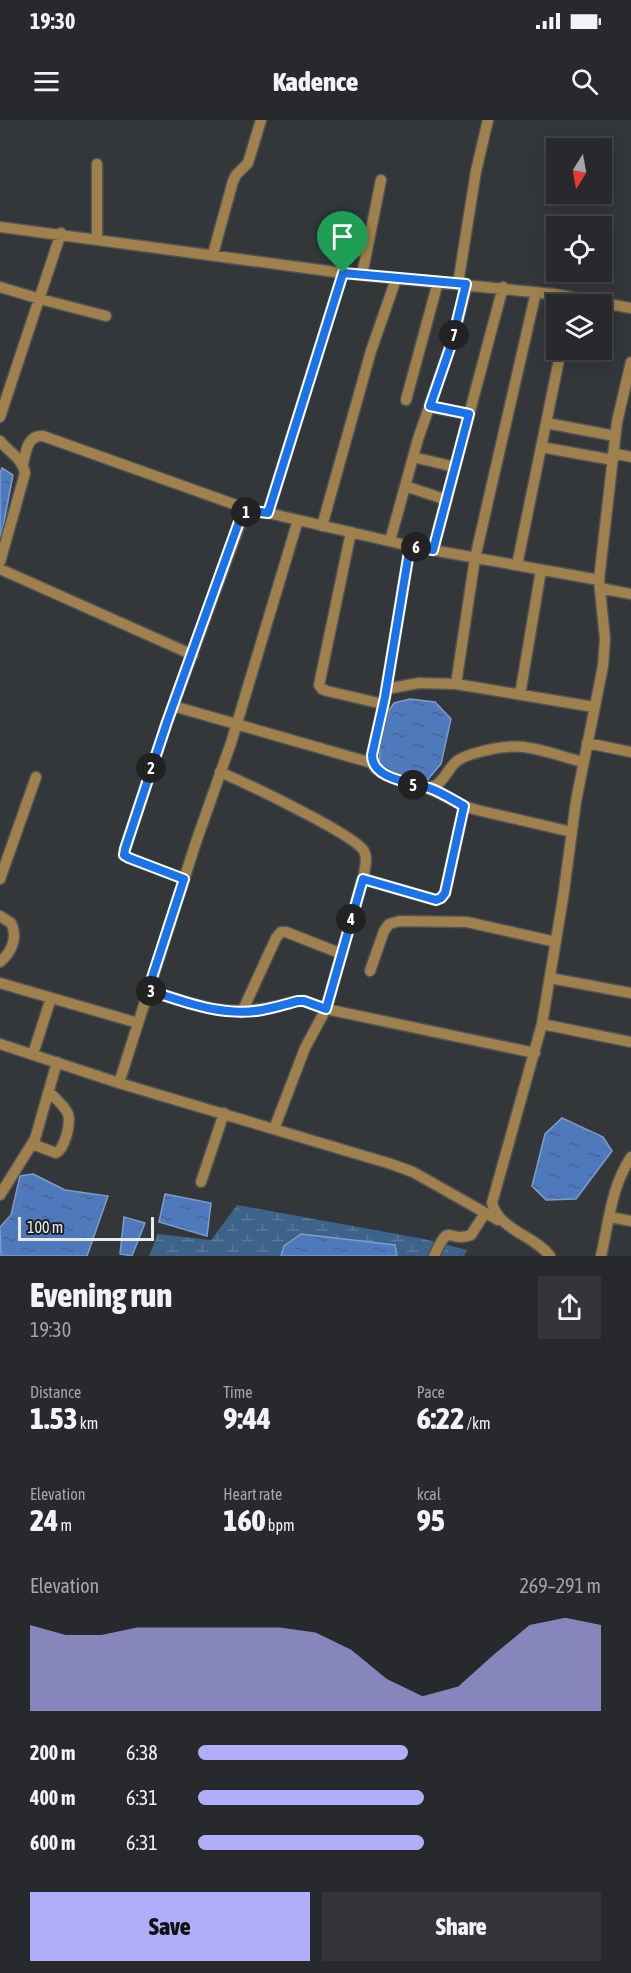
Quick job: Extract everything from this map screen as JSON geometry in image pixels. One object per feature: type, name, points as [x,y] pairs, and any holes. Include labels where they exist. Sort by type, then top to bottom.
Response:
[{"type":"street","points":[[213,254],[233,181],[248,163],[261,120]]},
{"type":"street","points":[[390,541],[413,457],[452,342],[477,171],[488,120]]},
{"type":"street","points":[[97,164],[97,238]]},
{"type":"street","points":[[362,275],[381,180]]},
{"type":"street","points":[[0,227],[61,233],[343,273],[438,282],[461,280],[546,294]]},
{"type":"street","points":[[0,417],[61,233]]},
{"type":"street","points":[[268,513],[343,273]]},
{"type":"street","points":[[322,526],[371,351],[396,279]]},
{"type":"street","points":[[406,400],[438,282]]},
{"type":"street","points":[[0,287],[106,316]]},
{"type":"street","points":[[433,550],[503,287]]},
{"type":"street","points":[[456,684],[475,558],[536,292]]},
{"type":"street","points":[[612,306],[631,308]]},
{"type":"street","points":[[516,565],[559,360]]},
{"type":"street","points":[[504,1223],[495,1212],[492,1203],[542,1024],[583,762],[605,653],[599,584],[615,436],[631,362]]},
{"type":"street","points":[[430,406],[469,414]]},
{"type":"street","points":[[546,423],[615,436]]},
{"type":"street","points":[[0,562],[23,486],[25,474],[23,464],[28,445],[32,438],[43,436],[253,511],[410,546],[541,570],[631,594]]},
{"type":"street","points":[[0,442],[23,464]]},
{"type":"street","points":[[541,447],[613,457],[631,457]]},
{"type":"street","points":[[413,457],[455,467]]},
{"type":"street","points":[[405,486],[447,500]]},
{"type":"street","points":[[184,879],[124,855],[173,706],[240,519],[243,513],[253,511]]},
{"type":"street","points":[[118,1083],[236,726],[298,520]]},
{"type":"street","points":[[351,532],[319,685],[327,691],[383,705]]},
{"type":"street","points":[[372,763],[410,546]]},
{"type":"street","points":[[0,569],[193,655]]},
{"type":"street","points":[[520,695],[541,570]]},
{"type":"street","points":[[386,689],[419,683],[456,684],[594,707]]},
{"type":"street","points":[[173,706],[236,726],[372,763],[387,775],[428,788],[464,806],[572,832]]},
{"type":"street","points":[[587,743],[631,752]]},
{"type":"street","points":[[428,788],[435,786],[457,760],[505,747],[527,748],[583,762]]},
{"type":"street","points":[[220,772],[275,798],[350,839],[363,850],[366,860],[363,879],[326,1009],[304,1047],[274,1129]]},
{"type":"street","points":[[0,879],[36,777]]},
{"type":"street","points":[[363,879],[436,900],[441,898],[445,893],[464,806]]},
{"type":"street","points":[[0,916],[11,923],[14,936],[8,955],[0,962]]},
{"type":"street","points":[[370,971],[384,931],[389,924],[400,921],[466,922],[556,942]]},
{"type":"street","points":[[242,1012],[276,938],[281,932],[342,954]]},
{"type":"street","points":[[550,978],[631,993]]},
{"type":"street","points":[[0,983],[138,1023]]},
{"type":"street","points":[[148,990],[212,1010],[242,1012],[304,1001],[326,1009],[535,1053]]},
{"type":"street","points":[[33,1054],[51,998]]},
{"type":"street","points":[[542,1024],[631,1042]]},
{"type":"street","points":[[0,1044],[118,1083],[361,1154],[413,1172],[543,1246],[550,1256]]},
{"type":"street","points":[[0,1195],[32,1144],[57,1062]]},
{"type":"street","points":[[32,1144],[56,1153],[62,1147],[69,1117],[49,1092]]},
{"type":"street","points":[[201,1182],[224,1113]]},
{"type":"street","points":[[601,1256],[616,1185],[630,1159]]},
{"type":"street","points":[[434,1256],[443,1237],[471,1235],[485,1213]]},
{"type":"street","points":[[610,1217],[631,1221]]},
{"type":"green space","points":[[237,1205],[424,1239],[467,1250],[464,1256],[149,1256],[158,1234],[211,1240]]},
{"type":"water","points":[[2,468],[13,475],[0,543],[0,473]]},
{"type":"water","points":[[410,699],[435,702],[451,719],[441,764],[423,785],[379,769],[381,722],[394,703]]},
{"type":"water","points":[[562,1118],[603,1137],[612,1151],[576,1199],[546,1200],[532,1186],[545,1134]]},
{"type":"water","points":[[33,1174],[65,1190],[108,1196],[87,1256],[1,1256],[0,1227],[11,1215],[20,1176]]},
{"type":"water","points":[[165,1194],[211,1203],[207,1236],[159,1222]]},
{"type":"water","points":[[124,1217],[145,1223],[132,1256],[120,1254]]},
{"type":"water","points":[[301,1234],[395,1245],[397,1256],[281,1256],[284,1246]]},
{"type":"route","points":[[343,273],[466,284],[452,342],[430,406],[469,414],[433,550],[410,546],[385,697],[372,755],[372,763],[387,775],[428,788],[464,806],[445,893],[441,898],[436,900],[363,879],[326,1009],[298,1001],[242,1012],[212,1010],[148,990],[184,879],[129,858],[124,855],[125,849],[167,722],[240,519],[243,513],[253,511],[268,513],[343,273]]}]
